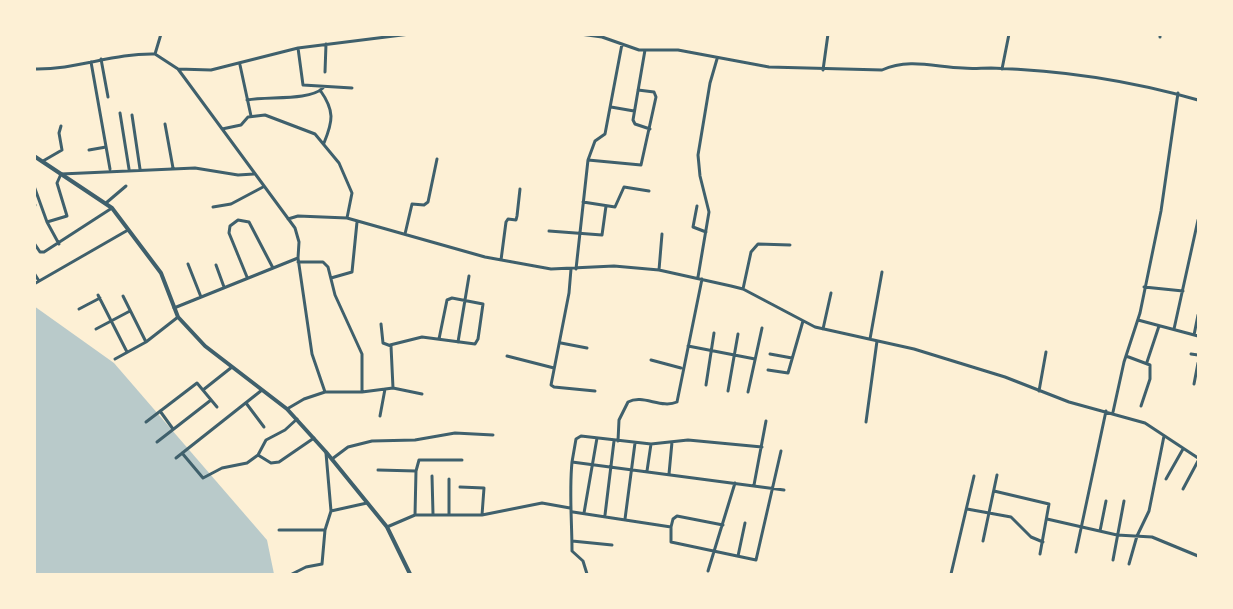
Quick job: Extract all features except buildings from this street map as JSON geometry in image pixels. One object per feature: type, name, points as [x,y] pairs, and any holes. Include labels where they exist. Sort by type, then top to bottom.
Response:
[{"type":"street","points":[[155,54],[161,34]]},
{"type":"street","points":[[178,69],[211,70],[240,65],[298,48],[410,34]]},
{"type":"street","points":[[580,34],[602,37],[645,50],[678,50],[775,68],[882,70],[895,64],[912,63],[1002,69],[1105,79],[1178,93],[1198,100]]},
{"type":"street","points":[[823,70],[828,34]]},
{"type":"street","points":[[1002,69],[1009,34]]},
{"type":"street","points":[[325,72],[326,44]]},
{"type":"street","points":[[576,269],[588,160],[595,141],[605,134],[622,44]]},
{"type":"street","points":[[298,48],[303,85],[352,88]]},
{"type":"street","points":[[645,50],[633,123],[650,129]]},
{"type":"street","points":[[34,69],[67,68],[133,54],[155,54],[178,69],[295,228],[299,242],[298,260],[312,354],[326,392]]},
{"type":"street","points":[[101,59],[108,97]]},
{"type":"street","points":[[605,515],[619,420],[625,405],[636,399],[671,405],[677,402],[700,278],[709,207],[700,176],[698,155],[710,82],[717,59]]},
{"type":"street","points":[[91,62],[110,170]]},
{"type":"street","points":[[240,65],[252,116]]},
{"type":"street","points":[[247,100],[272,96],[298,98],[324,87]]},
{"type":"street","points":[[320,90],[330,104],[333,117],[324,144]]},
{"type":"street","points":[[588,160],[641,165],[656,94],[638,90]]},
{"type":"street","points":[[1113,412],[1126,357],[1138,320],[1169,166],[1178,93]]},
{"type":"street","points":[[610,107],[634,111]]},
{"type":"street","points":[[120,112],[129,169]]},
{"type":"street","points":[[132,115],[140,169]]},
{"type":"street","points":[[222,129],[241,125],[246,118],[252,116],[265,115],[312,131],[339,163],[352,193],[347,218]]},
{"type":"street","points":[[165,124],[173,168]]},
{"type":"street","points":[[43,161],[62,150],[59,133],[61,126]]},
{"type":"street","points":[[89,150],[106,147]]},
{"type":"street","points":[[34,156],[112,208],[161,273],[178,317],[205,346],[297,419],[387,527],[410,574]]},
{"type":"street","points":[[405,234],[413,203],[424,205],[428,202],[437,159]]},
{"type":"street","points":[[61,174],[129,169],[195,168],[238,175],[254,174]]},
{"type":"street","points":[[47,222],[67,216],[57,183],[61,174]]},
{"type":"street","points":[[34,186],[58,244]]},
{"type":"street","points":[[106,203],[126,186]]},
{"type":"street","points":[[213,207],[231,204],[263,187]]},
{"type":"street","points":[[583,202],[617,206],[624,188],[649,191]]},
{"type":"street","points":[[501,260],[506,222],[517,216],[520,189]]},
{"type":"street","points":[[549,231],[602,235],[606,206]]},
{"type":"street","points":[[697,206],[693,227],[706,232]]},
{"type":"street","points":[[34,243],[42,252],[112,208]]},
{"type":"street","points":[[288,219],[298,216],[347,218],[501,260],[551,269],[614,266],[659,270],[743,289],[823,329],[944,358],[1069,402],[1113,412],[1145,423],[1198,459],[1183,489]]},
{"type":"street","points":[[247,277],[229,233],[230,225],[238,220],[249,222],[255,230],[273,268]]},
{"type":"street","points":[[1174,329],[1198,220]]},
{"type":"street","points":[[331,278],[352,272],[357,221]]},
{"type":"street","points":[[34,284],[128,230]]},
{"type":"street","points":[[659,270],[662,234]]},
{"type":"street","points":[[743,289],[751,252],[758,244],[790,245]]},
{"type":"street","points":[[174,308],[247,277],[298,260],[326,264],[335,295],[362,354],[362,392]]},
{"type":"street","points":[[188,264],[201,297]]},
{"type":"street","points":[[216,265],[224,287]]},
{"type":"street","points":[[571,269],[561,343],[551,383],[554,387],[595,391]]},
{"type":"street","points":[[870,339],[882,272]]},
{"type":"street","points":[[34,273],[39,281]]},
{"type":"street","points":[[458,342],[469,276]]},
{"type":"street","points":[[1144,288],[1183,291]]},
{"type":"street","points":[[823,329],[831,293]]},
{"type":"street","points":[[79,309],[99,296],[127,352]]},
{"type":"street","points":[[123,296],[146,342]]},
{"type":"street","points":[[381,324],[383,343],[390,345],[416,337],[472,344],[478,339],[483,304],[452,298],[446,303],[439,339]]},
{"type":"street","points":[[96,329],[130,311]]},
{"type":"street","points":[[115,359],[146,342],[178,317]]},
{"type":"street","points":[[1138,320],[1196,335],[1198,317]]},
{"type":"street","points":[[768,370],[788,373],[803,321]]},
{"type":"street","points":[[1141,406],[1150,375],[1148,362],[1159,326]]},
{"type":"street","points":[[748,392],[762,328]]},
{"type":"street","points":[[706,385],[714,333]]},
{"type":"street","points":[[728,391],[738,334]]},
{"type":"street","points":[[866,422],[877,341]]},
{"type":"street","points":[[561,343],[587,348]]},
{"type":"street","points":[[390,345],[393,388]]},
{"type":"street","points":[[688,345],[755,359]]},
{"type":"street","points":[[1039,391],[1046,352]]},
{"type":"street","points":[[770,354],[793,358]]},
{"type":"street","points":[[1191,354],[1198,355]]},
{"type":"street","points":[[507,356],[554,368]]},
{"type":"street","points":[[1126,357],[1148,362]]},
{"type":"street","points":[[651,360],[682,369]]},
{"type":"street","points":[[1194,384],[1198,363]]},
{"type":"street","points":[[203,390],[233,366]]},
{"type":"street","points":[[146,422],[195,384],[217,407]]},
{"type":"street","points":[[287,409],[326,392],[362,392],[393,388],[422,394]]},
{"type":"street","points":[[380,416],[385,389]]},
{"type":"street","points":[[176,458],[263,390]]},
{"type":"street","points":[[157,442],[211,400]]},
{"type":"street","points":[[246,404],[264,427]]},
{"type":"street","points":[[160,411],[173,429]]},
{"type":"street","points":[[1076,552],[1106,411]]},
{"type":"street","points":[[182,453],[205,478],[222,468],[247,463],[258,455],[266,440],[285,430],[297,419]]},
{"type":"street","points":[[754,485],[766,421]]},
{"type":"street","points":[[332,459],[348,447],[372,441],[415,440],[455,433],[493,435]]},
{"type":"street","points":[[1130,564],[1137,536],[1149,511],[1165,435]]},
{"type":"street","points":[[587,574],[583,561],[573,554],[572,510],[568,498],[577,437],[651,444],[694,440],[762,447]]},
{"type":"street","points":[[258,455],[271,463],[279,462],[314,438]]},
{"type":"street","points":[[584,513],[597,438]]},
{"type":"street","points":[[669,474],[672,442]]},
{"type":"street","points":[[624,519],[635,443]]},
{"type":"street","points":[[647,471],[651,444]]},
{"type":"street","points":[[1166,479],[1184,448]]},
{"type":"street","points":[[723,525],[677,516],[673,519],[671,527],[671,542],[753,560],[759,556],[781,451]]},
{"type":"street","points":[[292,574],[306,567],[322,564],[325,530],[331,511],[326,452]]},
{"type":"street","points":[[416,514],[416,471],[419,460],[462,460]]},
{"type":"street","points":[[572,462],[784,490]]},
{"type":"street","points":[[378,470],[416,471]]},
{"type":"street","points":[[983,541],[997,475]]},
{"type":"street","points":[[432,476],[433,514]]},
{"type":"street","points":[[951,574],[974,476]]},
{"type":"street","points":[[449,479],[449,515]]},
{"type":"street","points":[[708,571],[735,483]]},
{"type":"street","points":[[460,487],[484,488],[482,515]]},
{"type":"street","points":[[994,491],[1046,502],[1049,507],[1040,554]]},
{"type":"street","points":[[1100,531],[1106,501]]},
{"type":"street","points":[[1113,560],[1124,501]]},
{"type":"street","points":[[331,511],[367,502]]},
{"type":"street","points":[[387,527],[416,514],[482,515],[542,503],[584,513],[671,527]]},
{"type":"street","points":[[967,509],[1011,517],[1030,537],[1043,542]]},
{"type":"street","points":[[1047,519],[1118,535],[1152,537],[1198,556]]},
{"type":"street","points":[[738,556],[745,523]]},
{"type":"street","points":[[279,530],[325,530]]},
{"type":"street","points":[[572,541],[612,545]]},
{"type":"shaded area","points":[[34,306],[114,363],[267,540],[274,574],[35,574]]}]
